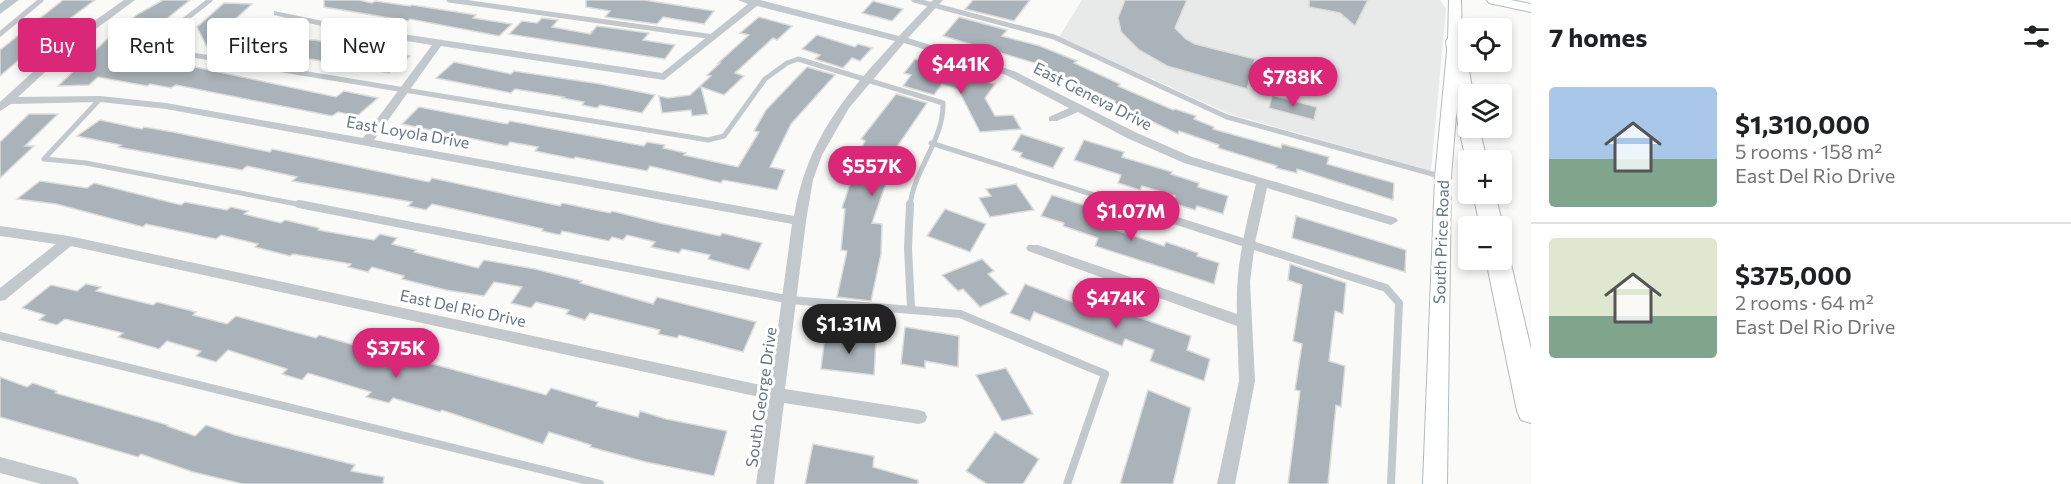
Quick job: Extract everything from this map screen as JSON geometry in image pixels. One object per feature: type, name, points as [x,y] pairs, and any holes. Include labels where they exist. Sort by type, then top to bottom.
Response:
[{"type":"highway","points":[[1455,41],[1462,84]]},
{"type":"highway","points":[[1500,270],[1531,411]]},
{"type":"main road","name":"South Price Road","points":[[1436,484],[1443,177],[1455,41],[1455,0]]},
{"type":"main road","points":[[1493,0],[1531,8]]},
{"type":"street","points":[[4,105],[74,40],[130,0]]},
{"type":"street","name":"East Geneva Drive","points":[[743,0],[903,40],[1010,73],[1131,135],[1188,160],[1392,221]]},
{"type":"street","points":[[277,13],[343,28],[664,77],[756,2]]},
{"type":"street","name":"South George Drive","points":[[765,484],[799,221],[807,179],[827,135],[850,100],[936,2]]},
{"type":"street","points":[[366,143],[438,43]]},
{"type":"street","name":"East Loyola Drive","points":[[4,105],[100,99],[166,106],[799,221]]},
{"type":"street","points":[[1053,119],[1078,108]]},
{"type":"street","points":[[1226,484],[1247,381],[1243,282],[1248,243],[1262,184]]},
{"type":"street","name":"East Del Rio Drive","points":[[0,231],[69,242],[778,395],[919,417]]},
{"type":"street","points":[[0,296],[69,242]]},
{"type":"street","points":[[1033,248],[1246,323]]},
{"type":"street","points":[[0,465],[70,484]]},
{"type":"lane","points":[[0,34],[41,0]]},
{"type":"lane","points":[[210,0],[156,42],[156,49],[708,140],[724,136],[760,86],[786,61],[798,59],[943,102],[945,114],[912,190],[909,225],[911,308]]},
{"type":"lane","points":[[449,0],[714,37]]},
{"type":"lane","points":[[914,0],[936,2],[1054,37],[1227,117],[1443,177]]},
{"type":"lane","points":[[100,99],[44,159],[87,163],[790,300],[911,308],[960,314],[1105,374],[1067,484]]},
{"type":"lane","points":[[931,143],[1386,288],[1399,303],[1391,484]]},
{"type":"lane","points":[[0,336],[600,484]]},
{"type":"shaded area","points":[[1082,0],[1440,0],[1446,9],[1431,171],[1230,114],[1059,37]]},
{"type":"building","points":[[63,0],[95,0],[71,18],[40,18]]},
{"type":"building","points":[[163,0],[190,0],[168,18],[133,18]]},
{"type":"building","points":[[324,0],[359,0],[372,3],[375,1],[476,15],[473,18],[512,24],[499,36],[410,19],[407,21],[407,18],[390,18],[324,7]]},
{"type":"building","points":[[586,0],[644,0],[714,11],[704,24],[663,17],[657,24],[605,17],[610,11],[586,7]]},
{"type":"building","points":[[973,0],[1030,0],[1014,21],[965,9]]},
{"type":"building","points":[[1125,0],[1187,0],[1175,28],[1195,44],[1255,59],[1247,89],[1167,66],[1139,50],[1121,32],[1118,18]]},
{"type":"building","points":[[1309,0],[1368,0],[1355,26],[1340,13],[1309,7]]},
{"type":"building","points":[[873,1],[903,9],[892,21],[862,13]]},
{"type":"building","points":[[224,3],[252,4],[237,18],[207,18]]},
{"type":"building","points":[[759,17],[792,26],[777,40],[773,38],[735,73],[744,76],[724,95],[701,87],[708,114],[692,116],[691,110],[662,113],[659,96],[668,98],[690,95],[711,76],[707,75],[720,63],[718,63],[749,35],[740,33]]},
{"type":"building","points":[[959,17],[1007,30],[1002,36],[1040,46],[1077,61],[1074,63],[1120,84],[1118,86],[1173,110],[1196,116],[1194,119],[1214,127],[1213,129],[1281,148],[1282,144],[1329,157],[1327,164],[1394,183],[1393,200],[1297,169],[1297,173],[1276,168],[1277,166],[1218,148],[1219,145],[1179,131],[1178,134],[1113,103],[1115,101],[1042,69],[1045,66],[943,36]]},
{"type":"building","points":[[207,18],[207,47],[197,27]]},
{"type":"building","points":[[542,18],[558,20],[552,27],[590,34],[597,26],[649,33],[643,40],[675,45],[665,59],[509,34],[522,21],[537,23]]},
{"type":"building","points":[[817,35],[855,47],[858,44],[872,48],[860,61],[852,58],[843,68],[815,59],[820,55],[802,49]]},
{"type":"building","points":[[18,36],[18,61],[0,76],[0,50]]},
{"type":"building","points":[[108,39],[108,72],[195,72],[195,67],[207,69],[207,72],[219,72],[336,97],[344,91],[378,98],[357,116],[338,112],[332,116],[176,85],[171,88],[150,84],[147,86],[98,77],[89,85],[58,86],[73,72],[96,72],[96,50]]},
{"type":"building","points":[[309,40],[321,41],[321,61],[309,59]]},
{"type":"building","points":[[915,59],[930,63],[927,67],[995,84],[985,98],[995,116],[1013,115],[1021,129],[980,132],[958,89],[942,84],[934,95],[903,86],[911,75],[904,73]]},
{"type":"building","points":[[454,62],[511,74],[514,71],[655,95],[642,113],[600,105],[597,108],[582,105],[584,102],[562,98],[564,97],[515,89],[511,93],[436,78]]},
{"type":"building","points":[[807,67],[835,75],[791,124],[770,167],[785,170],[777,190],[723,180],[721,183],[650,166],[647,171],[575,157],[574,159],[535,151],[538,147],[510,142],[507,146],[402,124],[419,107],[644,146],[647,142],[665,145],[663,148],[686,153],[684,155],[738,167],[759,132],[754,131],[766,110]]},
{"type":"building","points":[[896,94],[927,103],[892,154],[896,155],[872,223],[882,224],[881,254],[871,301],[837,297],[847,251],[841,250],[845,209],[842,208],[854,172],[850,171],[865,141],[861,139]]},
{"type":"building","points":[[1272,95],[1317,107],[1314,120],[1269,108]]},
{"type":"building","points":[[29,114],[58,114],[25,146],[34,146],[0,178],[0,142]]},
{"type":"building","points":[[100,120],[270,152],[272,149],[429,182],[432,178],[560,206],[562,203],[610,213],[612,211],[720,236],[722,233],[762,243],[749,270],[708,259],[710,255],[682,249],[679,253],[651,247],[655,242],[627,235],[623,240],[612,237],[609,241],[562,231],[560,235],[542,231],[543,229],[432,204],[426,210],[408,206],[412,202],[292,181],[297,177],[247,166],[242,170],[118,147],[121,145],[77,136]]},
{"type":"building","points":[[1021,134],[1064,148],[1053,168],[1020,157],[1022,153],[1012,150]]},
{"type":"building","points":[[1084,140],[1124,152],[1122,157],[1172,172],[1171,174],[1199,183],[1198,187],[1228,196],[1223,214],[1197,206],[1195,210],[1172,203],[1175,196],[1142,186],[1140,190],[1118,183],[1121,175],[1074,160]]},
{"type":"building","points":[[40,181],[87,188],[94,183],[181,205],[185,202],[227,210],[231,207],[248,211],[244,214],[281,223],[285,220],[319,228],[318,230],[374,240],[380,234],[397,238],[392,244],[416,250],[414,252],[478,268],[484,260],[535,269],[582,281],[580,283],[653,304],[657,297],[756,322],[743,352],[679,335],[677,338],[658,334],[660,330],[590,313],[585,320],[566,314],[569,310],[536,302],[531,308],[511,303],[522,287],[494,282],[484,296],[446,290],[402,279],[404,276],[372,267],[368,272],[348,267],[351,264],[293,254],[290,256],[255,247],[258,244],[221,235],[216,239],[146,224],[143,227],[56,204],[17,199]]},
{"type":"building","points":[[1016,184],[1034,210],[990,217],[979,198],[991,196],[986,189]]},
{"type":"building","points":[[1052,195],[1096,209],[1090,221],[1164,246],[1166,242],[1219,263],[1214,284],[1095,246],[1098,238],[1041,216]]},
{"type":"building","points":[[945,209],[986,224],[970,252],[927,236]]},
{"type":"building","points":[[1296,216],[1406,250],[1405,272],[1292,238]]},
{"type":"building","points":[[982,259],[994,271],[988,274],[1008,294],[980,307],[963,289],[958,291],[942,275]]},
{"type":"building","points":[[1290,264],[1346,283],[1343,314],[1335,311],[1329,361],[1345,366],[1341,407],[1336,405],[1328,484],[1288,484],[1300,391],[1295,390],[1302,344],[1293,341],[1302,285],[1288,280]]},
{"type":"building","points":[[86,284],[101,287],[96,291],[153,305],[157,302],[196,312],[193,315],[227,324],[236,316],[316,338],[319,335],[361,347],[357,352],[394,362],[400,355],[546,395],[551,388],[598,402],[596,406],[638,417],[640,411],[666,419],[727,431],[714,476],[646,462],[590,447],[591,445],[549,432],[543,444],[442,410],[440,412],[393,398],[389,403],[366,397],[371,392],[308,373],[302,380],[282,374],[287,369],[228,350],[216,362],[196,356],[201,351],[167,341],[159,349],[118,337],[123,333],[65,319],[57,325],[39,320],[45,315],[22,308],[51,285],[77,291]]},
{"type":"building","points":[[1025,284],[1090,309],[1093,301],[1191,336],[1187,350],[1210,359],[1204,381],[1150,361],[1154,350],[1125,339],[1122,346],[1034,312],[1030,321],[1010,313]]},
{"type":"building","points":[[905,327],[959,336],[958,367],[925,361],[925,368],[901,364]]},
{"type":"building","points":[[825,335],[876,341],[874,375],[821,369]]},
{"type":"building","points":[[1006,368],[1033,414],[1002,421],[976,375]]},
{"type":"building","points":[[0,377],[27,387],[33,383],[57,391],[55,393],[168,425],[195,436],[206,425],[235,435],[355,465],[351,471],[384,477],[383,484],[243,484],[193,472],[141,454],[138,457],[0,417]]},
{"type":"building","points":[[1148,390],[1191,408],[1173,484],[1120,484]]},
{"type":"building","points":[[995,432],[1039,459],[1023,484],[987,484],[966,471]]},
{"type":"building","points":[[813,444],[874,456],[873,467],[918,480],[918,484],[805,484]]},
{"type":"waterway","points":[[0,10],[13,0]]}]
